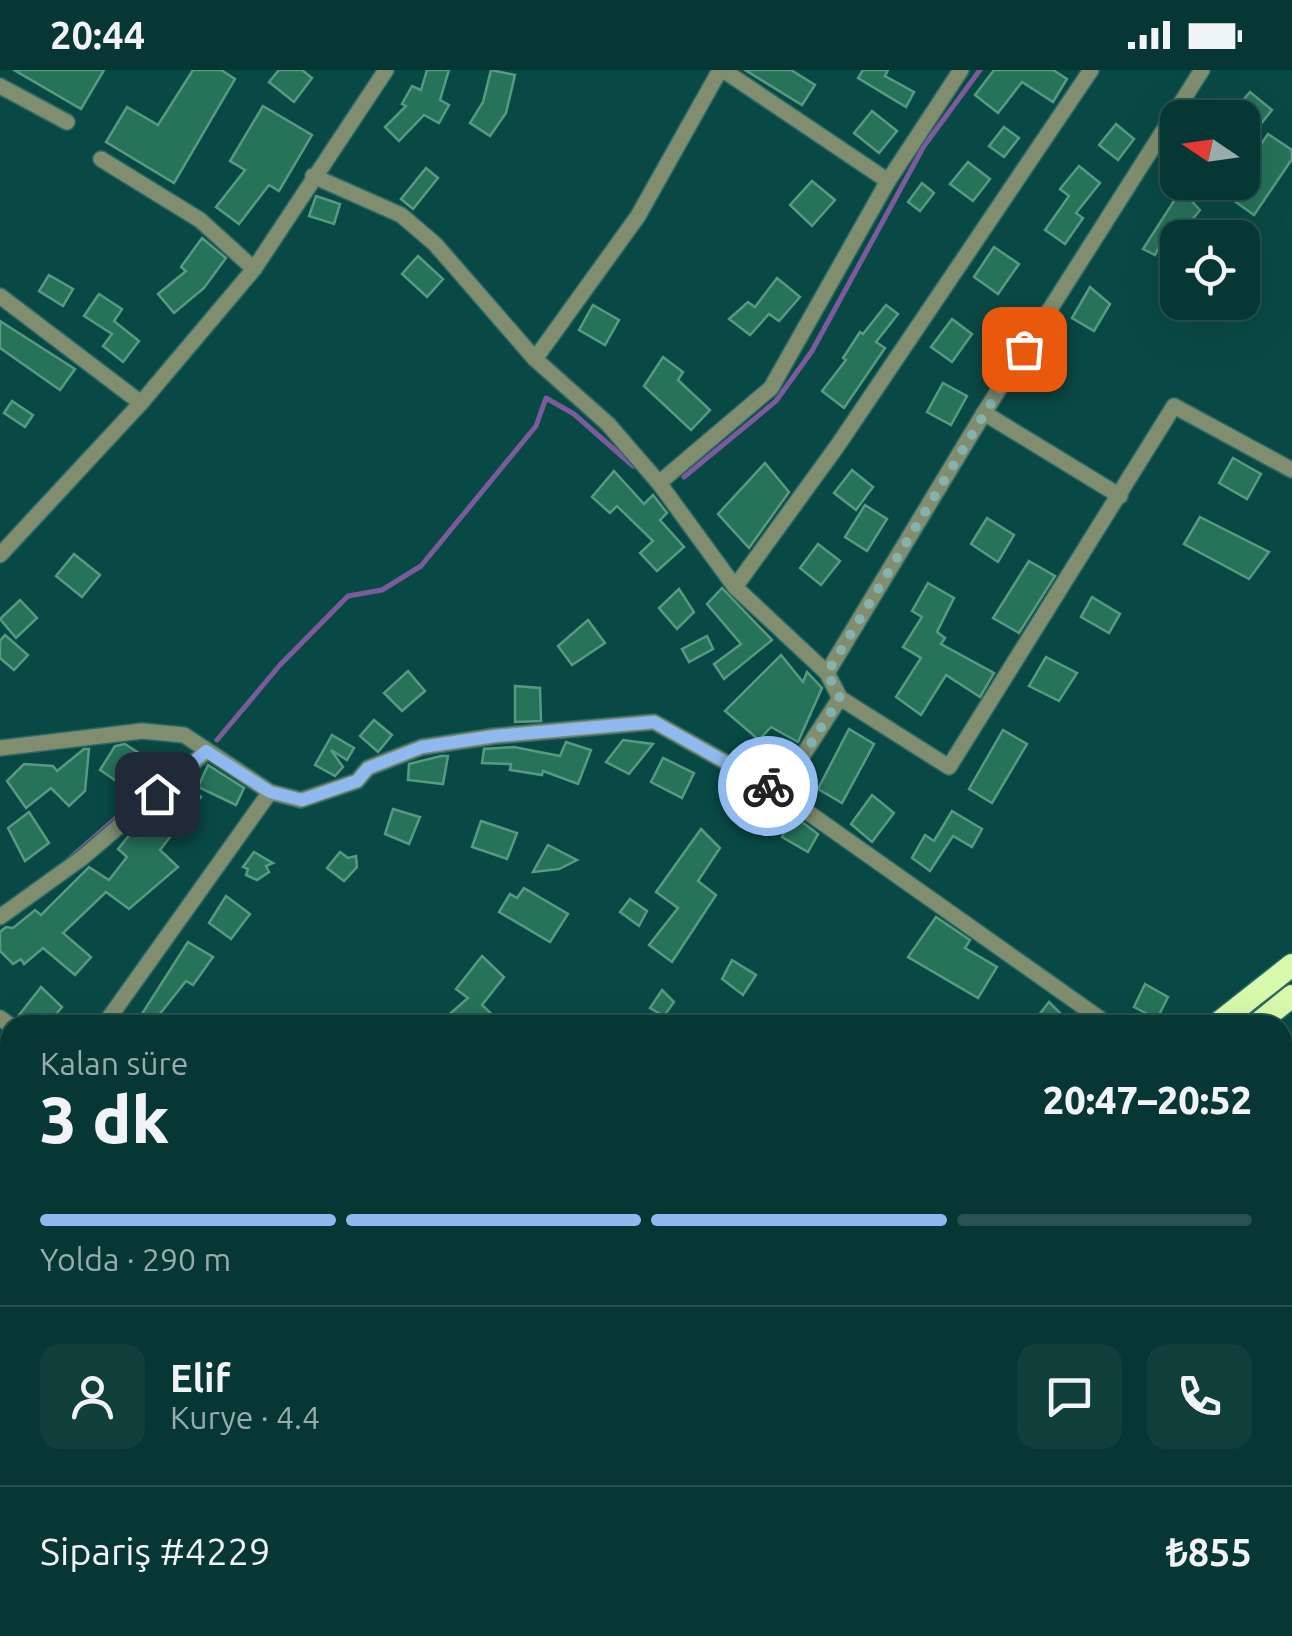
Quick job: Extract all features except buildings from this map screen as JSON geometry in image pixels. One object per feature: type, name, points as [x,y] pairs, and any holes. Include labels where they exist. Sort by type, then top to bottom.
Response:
[{"type":"highway","points":[[1229,1015],[1292,965]]},
{"type":"highway","points":[[1268,1015],[1292,996]]},
{"type":"street","points":[[0,555],[141,402],[254,268],[386,70]]},
{"type":"street","points":[[535,359],[638,216],[721,70],[888,181]]},
{"type":"street","points":[[659,483],[771,388],[888,181],[961,70]]},
{"type":"street","points":[[735,587],[838,444],[1091,70]]},
{"type":"street","points":[[827,673],[984,414],[1202,70]]},
{"type":"street","points":[[0,86],[67,122]]},
{"type":"street","points":[[101,159],[200,220],[254,268]]},
{"type":"street","points":[[313,176],[402,214],[435,244],[535,359],[608,424],[659,483],[735,587],[827,673],[840,698],[949,767],[1174,406],[1292,470]]},
{"type":"street","points":[[0,296],[141,402]]},
{"type":"street","points":[[984,414],[1120,496]]},
{"type":"street","points":[[780,792],[840,698]]},
{"type":"street","points":[[0,748],[142,731],[184,735],[270,792],[302,800],[357,781],[368,768],[422,747],[495,736],[654,722],[780,792],[1096,1015]]},
{"type":"street","points":[[0,917],[82,858],[206,751]]},
{"type":"street","points":[[111,1015],[270,792]]},
{"type":"waterway","points":[[684,477],[776,401],[812,351],[924,146],[980,70]]},
{"type":"waterway","points":[[217,740],[280,665],[348,596],[382,590],[421,566],[536,426],[546,398],[574,414],[633,466]]},
{"type":"waterway","points":[[68,860],[186,757]]},
{"type":"way so far","points":[[768,786],[780,792],[840,698],[827,673],[1024,349]]},
{"type":"route","points":[[157,794],[206,751],[270,792],[302,800],[357,781],[368,768],[422,747],[495,736],[654,722],[768,786]]}]
